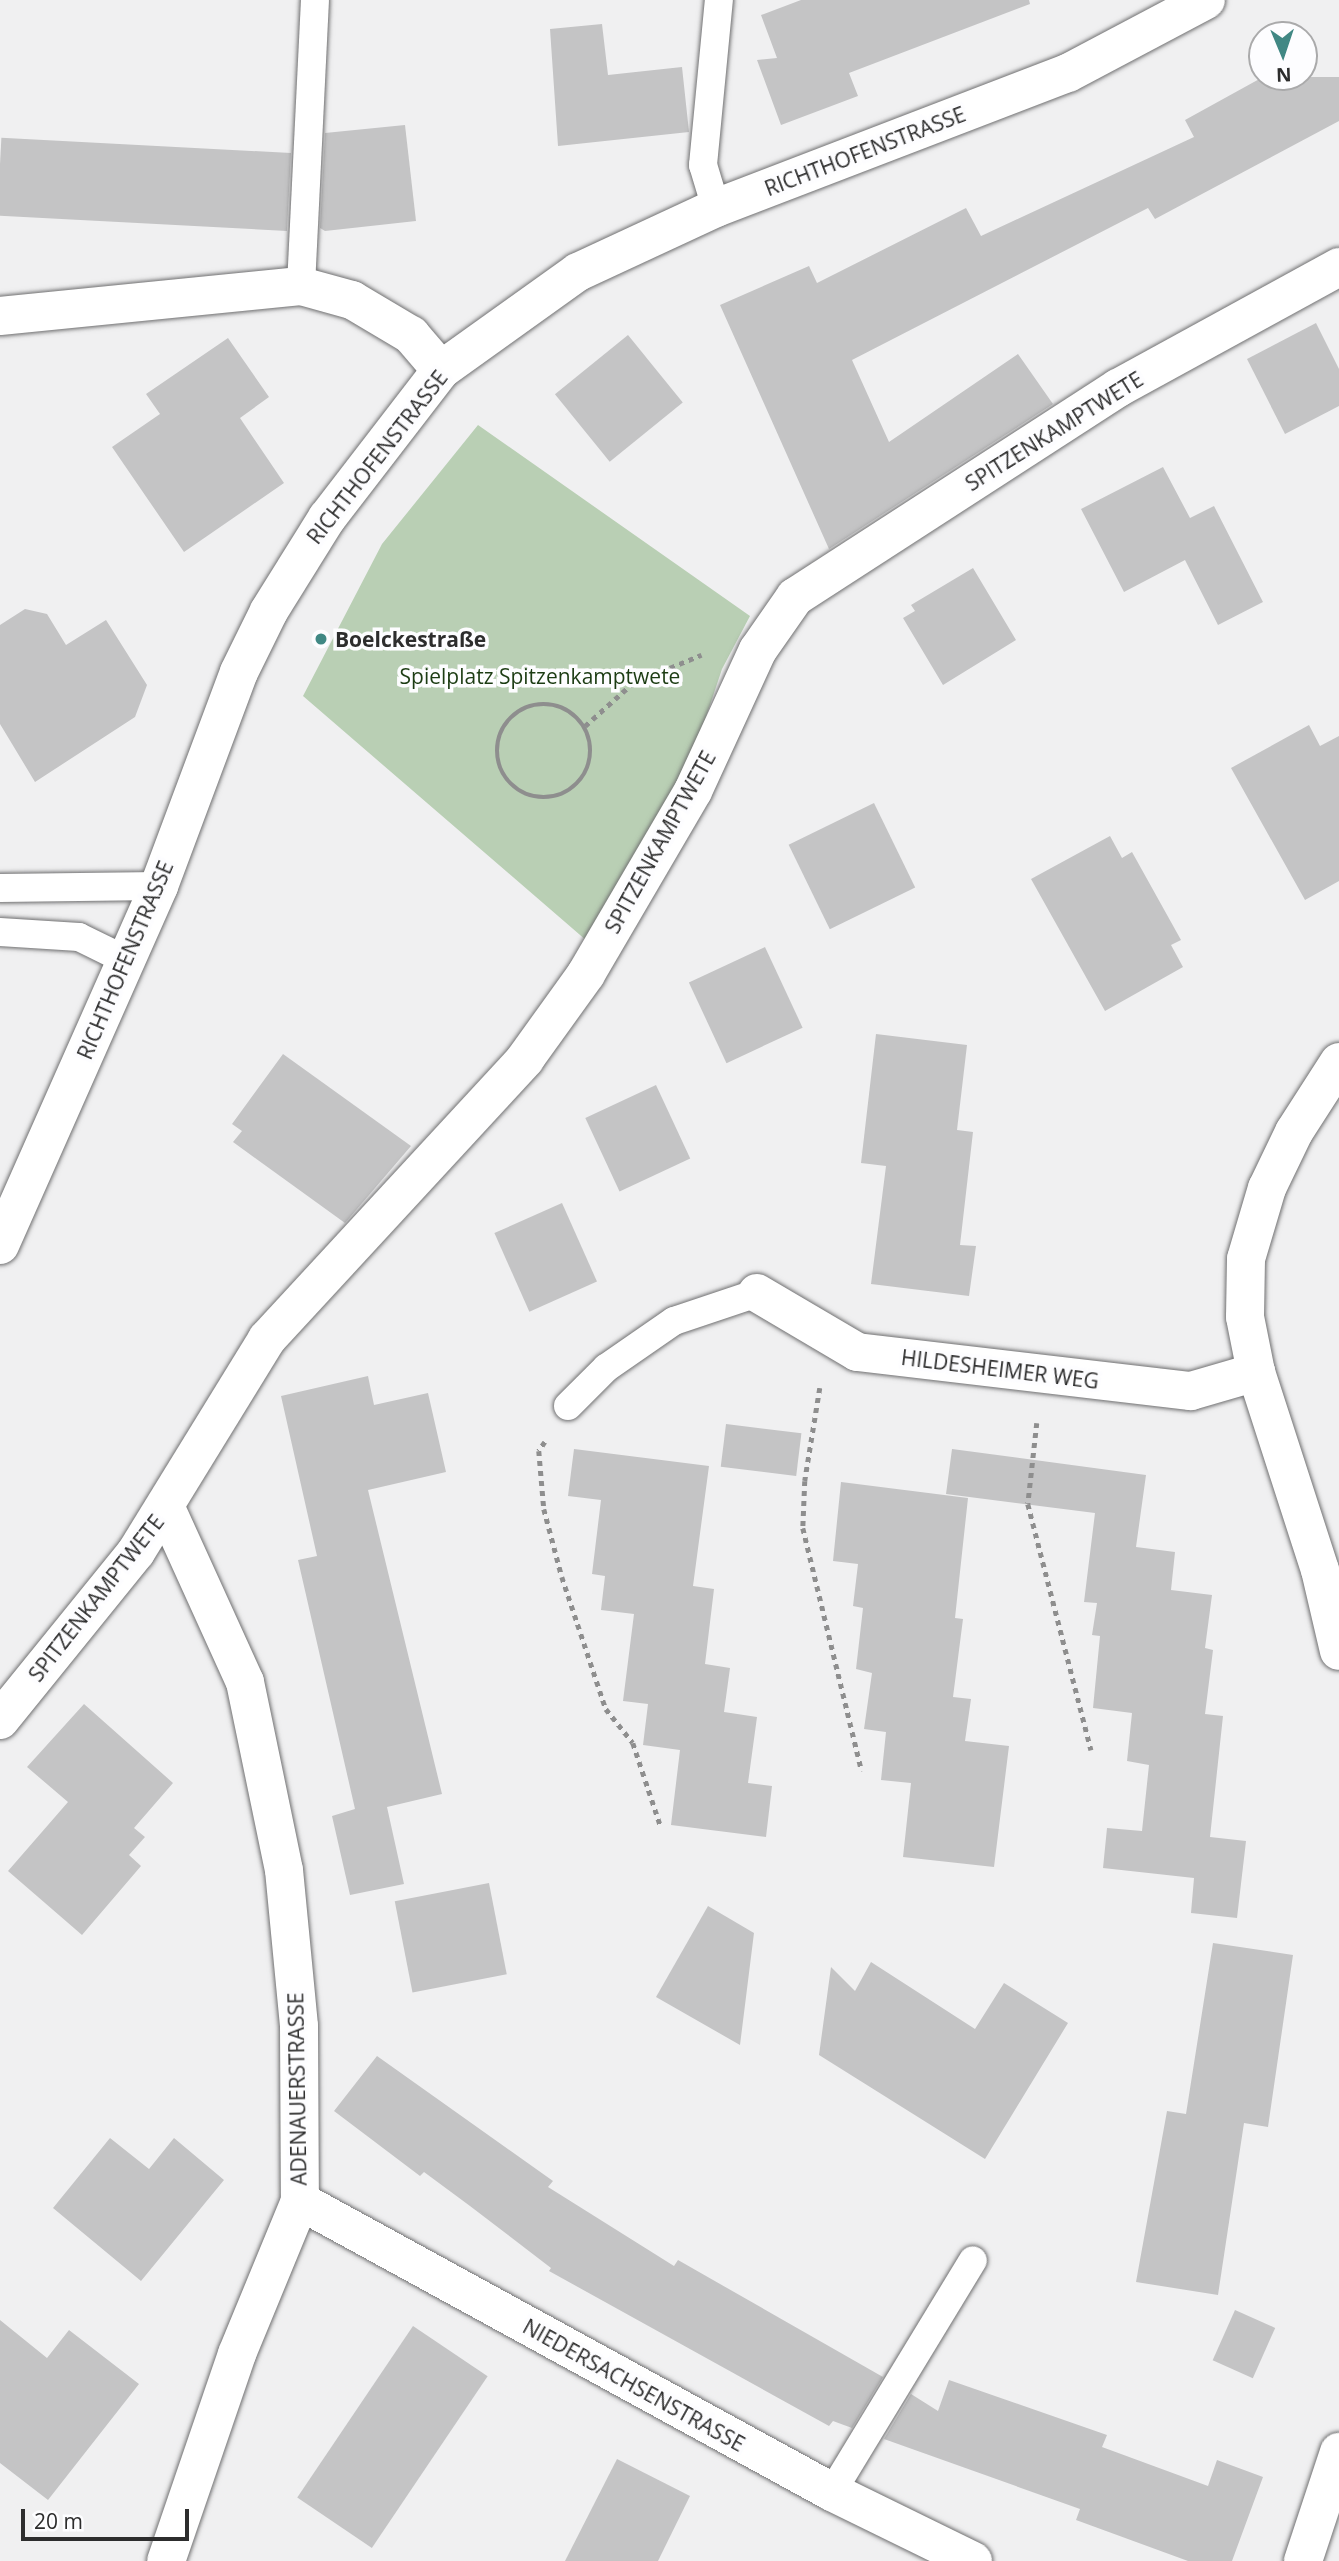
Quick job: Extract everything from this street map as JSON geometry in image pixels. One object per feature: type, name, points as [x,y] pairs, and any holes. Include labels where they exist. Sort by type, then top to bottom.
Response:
[{"type":"street","name":"RICHTHOFENSTRASSE","points":[[0,1245],[159,886],[239,672],[269,611],[327,518],[441,370],[578,272],[716,208],[1068,73],[1206,0]]},
{"type":"street","name":"SPITZENKAMPTWETE","points":[[0,1720],[166,1508],[267,1339],[525,1059],[586,974],[693,791],[758,650],[796,597],[1118,388],[1339,267]]},
{"type":"street","points":[[0,316],[301,286],[352,300],[411,335],[441,370]]},
{"type":"street","points":[[1339,1062],[1294,1132],[1267,1188],[1246,1259],[1245,1317],[1256,1372],[1320,1570],[1339,1651]]},
{"type":"street","name":"HILDESHEIMER WEG","points":[[758,1293],[857,1352],[1191,1391],[1256,1372]]},
{"type":"street","name":"SPITZENKAMPTWETE","points":[[166,1508],[245,1682]]},
{"type":"street","name":"ADENAUERSTRASSE","points":[[166,2561],[237,2354],[299,2201],[299,2026],[285,1870],[245,1682]]},
{"type":"street","name":"NIEDERSACHSENSTRASSE","points":[[299,2201],[832,2493],[973,2561]]},
{"type":"street","points":[[1303,2561],[1339,2452]]},
{"type":"lane","points":[[301,286],[315,0]]},
{"type":"lane","points":[[716,208],[703,165],[719,0]]},
{"type":"lane","points":[[0,888],[159,886]]},
{"type":"lane","points":[[0,932],[79,937],[126,960]]},
{"type":"lane","points":[[568,1406],[606,1368],[674,1321],[758,1293]]},
{"type":"lane","points":[[832,2493],[973,2260]]},
{"type":"path","points":[[585,726],[633,683],[700,655],[758,650]]},
{"type":"path","points":[[547,704],[575,714],[585,726],[592,758],[587,773],[564,795],[533,798],[507,780],[497,751],[506,723],[517,713],[547,704]]},
{"type":"path","points":[[829,1335],[805,1481],[803,1528],[862,1771]]},
{"type":"path","points":[[1043,1374],[1028,1504],[1091,1750]]},
{"type":"path","points":[[568,1406],[539,1451],[544,1509],[606,1709],[633,1744],[661,1828]]},
{"type":"green space","name":"Spielplatz Spitzenkamptwete","points":[[478,425],[750,616],[722,669],[683,786],[587,941],[303,696],[382,544]]},
{"type":"building","points":[[801,0],[1029,0],[1030,4],[849,73],[858,96],[781,125],[757,60],[777,58],[761,15]]},
{"type":"building","points":[[602,24],[608,75],[682,67],[689,132],[558,146],[550,29]]},
{"type":"building","points":[[1318,77],[1339,77],[1339,121],[1155,219],[1148,208],[852,360],[889,442],[1018,354],[1053,404],[829,549],[720,305],[809,266],[817,283],[966,208],[981,236],[1194,137],[1185,120],[1248,85],[1248,91],[1318,91]]},
{"type":"building","points":[[405,125],[416,221],[325,231],[320,228],[325,133]]},
{"type":"building","points":[[1,138],[291,153],[287,231],[0,216]]},
{"type":"building","points":[[1316,323],[1339,369],[1339,406],[1285,434],[1247,359]]},
{"type":"building","points":[[628,335],[683,403],[610,462],[555,394]]},
{"type":"building","points":[[228,338],[269,397],[240,418],[284,483],[184,552],[112,447],[160,414],[146,394]]},
{"type":"building","points":[[1163,467],[1190,518],[1214,506],[1263,602],[1218,625],[1185,560],[1124,592],[1081,509]]},
{"type":"building","points":[[973,568],[1016,640],[943,685],[903,618],[915,611],[911,605]]},
{"type":"building","points":[[25,609],[47,614],[66,645],[106,620],[147,685],[135,717],[35,782],[0,724],[0,625]]},
{"type":"building","points":[[1309,725],[1320,746],[1339,736],[1339,881],[1305,900],[1231,768]]},
{"type":"building","points":[[874,803],[915,887],[830,929],[789,845]]},
{"type":"building","points":[[1110,836],[1122,858],[1132,852],[1181,940],[1171,945],[1183,967],[1105,1011],[1031,879]]},
{"type":"building","points":[[765,947],[803,1028],[726,1063],[689,982]]},
{"type":"building","points":[[876,1034],[967,1045],[957,1130],[973,1132],[960,1245],[976,1246],[969,1296],[871,1284],[886,1166],[861,1163]]},
{"type":"building","points":[[283,1054],[411,1146],[345,1223],[233,1142],[242,1131],[232,1124]]},
{"type":"building","points":[[656,1085],[690,1158],[620,1191],[585,1118]]},
{"type":"building","points":[[562,1203],[597,1282],[529,1312],[494,1233]]},
{"type":"building","points":[[368,1376],[374,1405],[428,1393],[446,1472],[368,1490],[442,1794],[387,1807],[404,1884],[350,1895],[332,1816],[355,1809],[298,1560],[317,1556],[281,1396]]},
{"type":"building","points":[[726,1424],[801,1433],[796,1476],[721,1467]]},
{"type":"building","points":[[574,1449],[709,1466],[693,1586],[714,1589],[705,1664],[730,1668],[724,1712],[757,1717],[748,1783],[772,1786],[766,1837],[671,1825],[680,1750],[643,1745],[648,1704],[623,1701],[634,1614],[601,1610],[605,1576],[592,1574],[601,1500],[568,1496]]},
{"type":"building","points":[[952,1449],[1146,1475],[1136,1547],[1175,1552],[1171,1590],[1212,1595],[1205,1648],[1213,1650],[1205,1714],[1223,1716],[1210,1837],[1246,1841],[1237,1918],[1191,1913],[1194,1878],[1103,1868],[1107,1828],[1142,1831],[1149,1765],[1127,1761],[1132,1713],[1093,1708],[1100,1636],[1092,1635],[1097,1603],[1084,1602],[1095,1513],[946,1494]]},
{"type":"building","points":[[841,1482],[968,1498],[955,1618],[963,1619],[953,1697],[971,1699],[965,1741],[1009,1746],[994,1867],[903,1857],[911,1783],[881,1780],[886,1732],[864,1729],[872,1673],[856,1669],[863,1608],[853,1606],[858,1564],[833,1561]]},
{"type":"building","points":[[84,1704],[173,1783],[134,1828],[145,1837],[129,1855],[141,1866],[82,1935],[8,1871],[68,1802],[27,1767]]},
{"type":"building","points":[[489,1883],[507,1974],[413,1993],[395,1901]]},
{"type":"building","points":[[708,1906],[754,1933],[740,2045],[656,1997]]},
{"type":"building","points":[[1213,1943],[1293,1955],[1268,2127],[1244,2123],[1218,2295],[1136,2282],[1167,2111],[1186,2114]]},
{"type":"building","points":[[871,1962],[975,2029],[1004,1983],[1068,2023],[985,2159],[819,2055],[831,1967],[855,1991]]},
{"type":"building","points":[[377,2056],[553,2181],[548,2187],[674,2266],[678,2260],[883,2377],[852,2428],[833,2421],[829,2426],[549,2271],[551,2268],[470,2206],[424,2172],[420,2176],[334,2111]]},
{"type":"building","points":[[110,2138],[149,2169],[174,2138],[224,2180],[141,2281],[53,2208]]},
{"type":"building","points":[[1235,2310],[1275,2328],[1253,2378],[1213,2360]]},
{"type":"building","points":[[0,2320],[47,2358],[69,2330],[139,2384],[48,2500],[0,2463]]},
{"type":"building","points":[[413,2326],[488,2376],[372,2548],[297,2498]]},
{"type":"building","points":[[949,2380],[1107,2435],[1102,2447],[1208,2486],[1217,2460],[1263,2477],[1232,2561],[1188,2561],[1076,2520],[1080,2509],[884,2439],[911,2394],[938,2411]]},
{"type":"building","points":[[617,2459],[690,2496],[658,2561],[565,2561]]},
{"type":"place","name":"Boelckestraße","points":[[321,639]]}]
